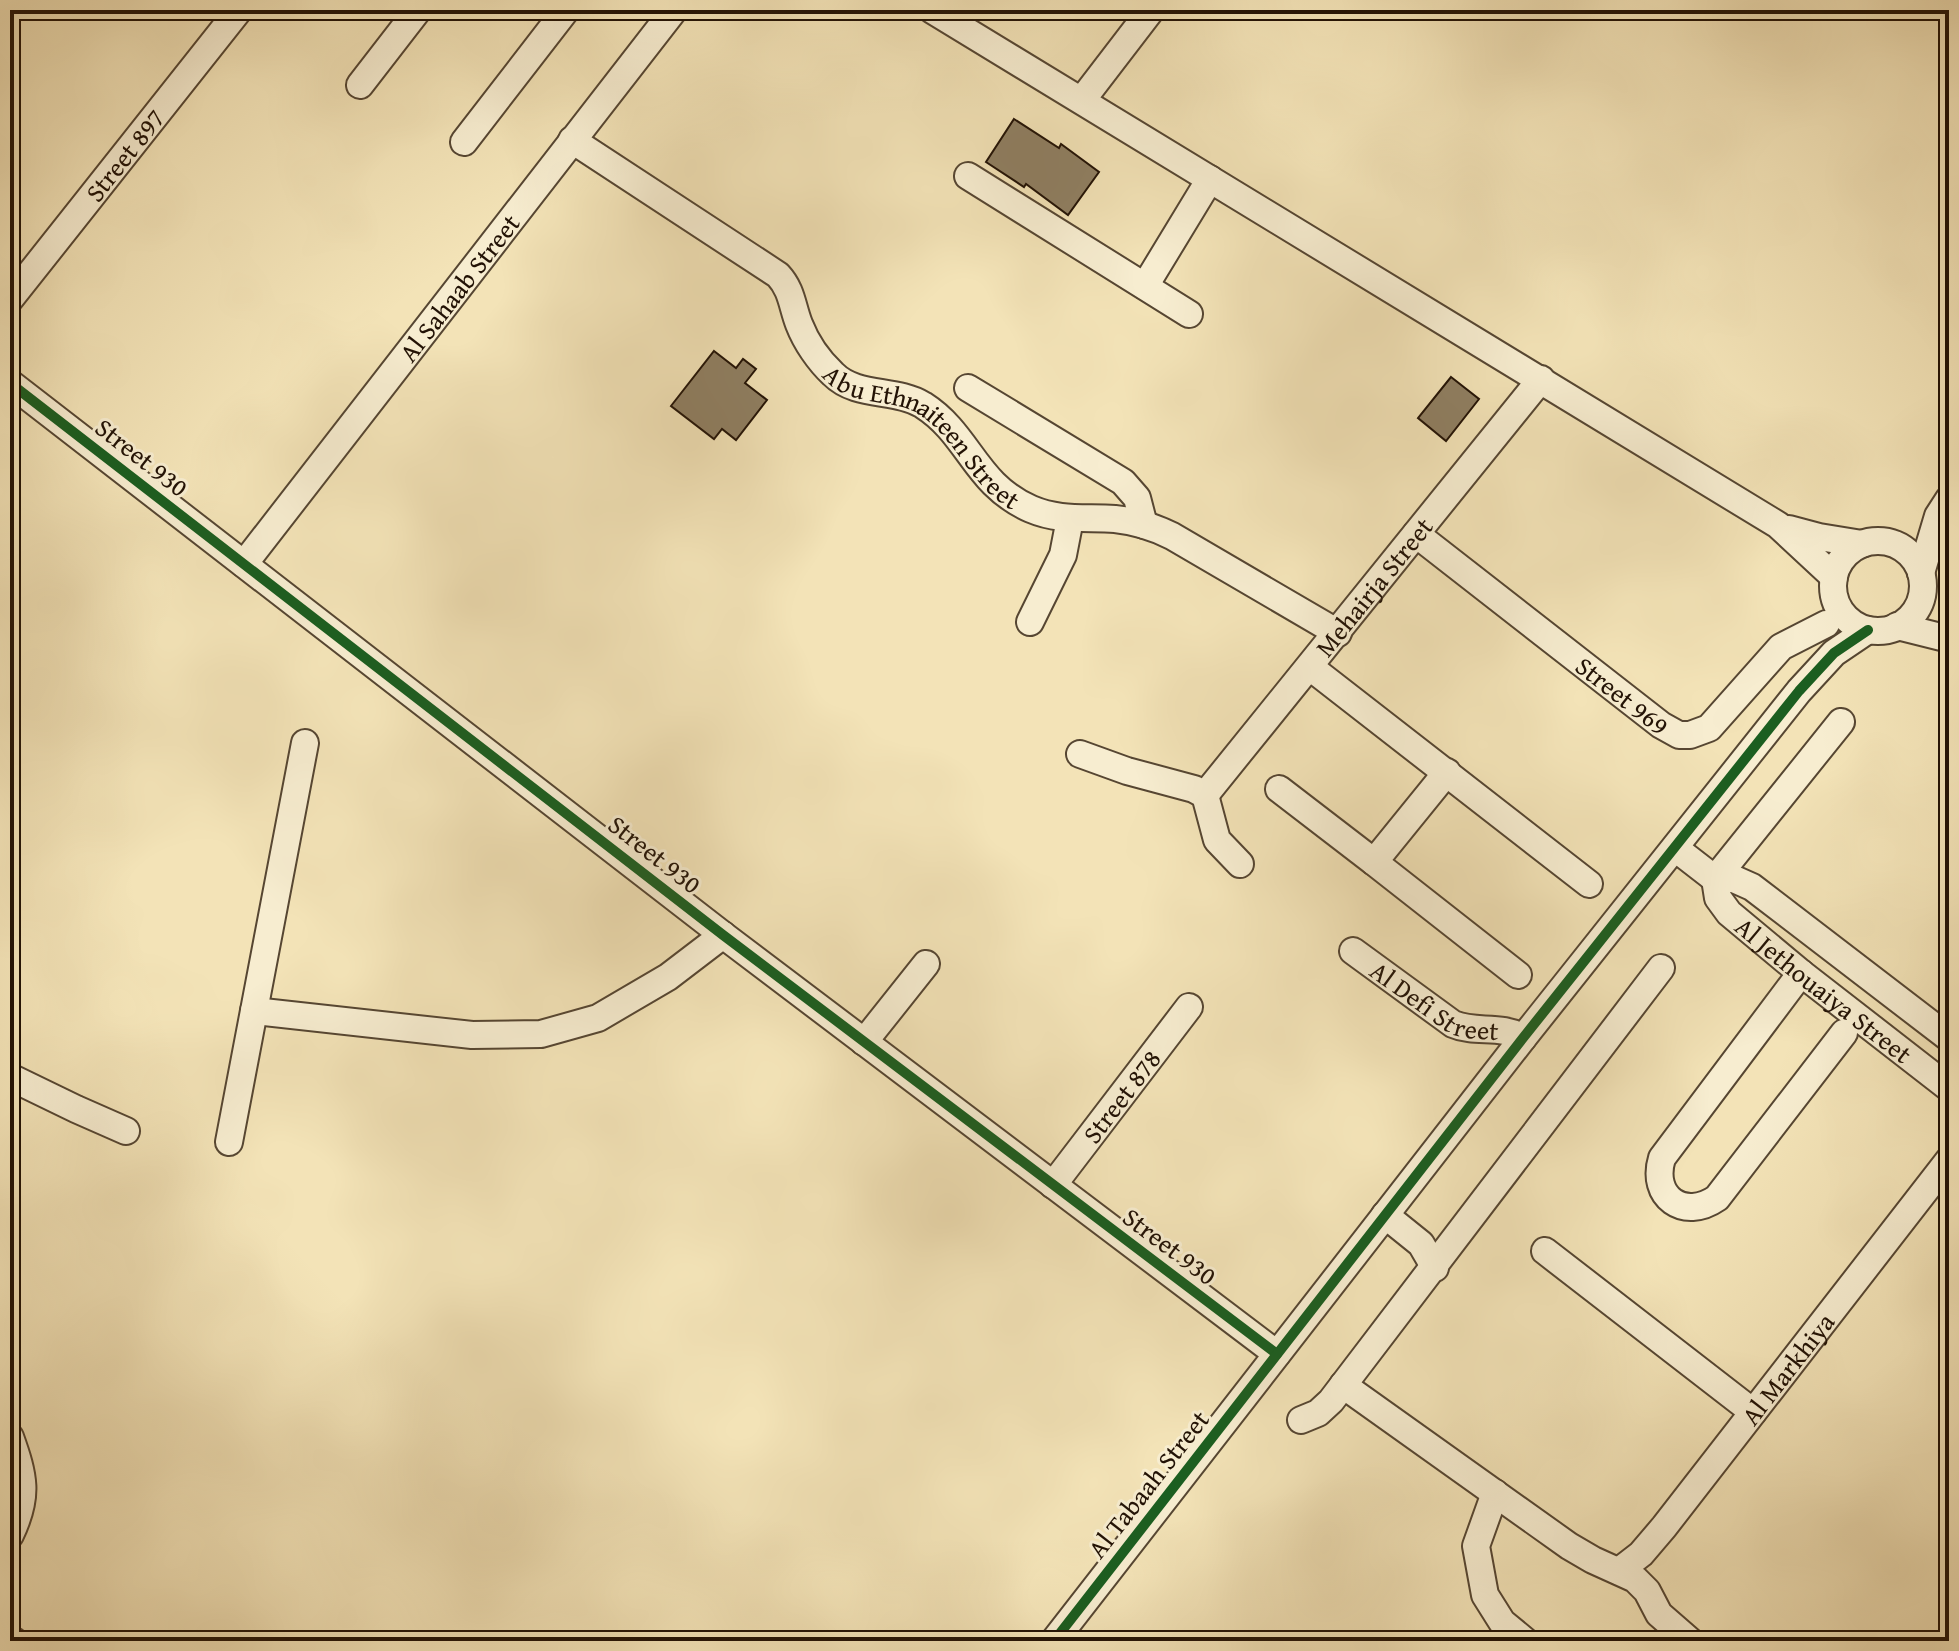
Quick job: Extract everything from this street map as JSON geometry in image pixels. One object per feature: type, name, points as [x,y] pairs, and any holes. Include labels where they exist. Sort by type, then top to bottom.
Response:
[{"type":"street","name":"Street 897","points":[[10,299],[239,10]]},
{"type":"street","points":[[360,85],[418,10]]},
{"type":"street","points":[[464,142],[566,10]]},
{"type":"street","name":"Al Sahaab Street","points":[[244,564],[674,10]]},
{"type":"street","points":[[932,10],[1778,525],[1819,537],[1874,542],[1908,552],[1921,585],[1949,631]]},
{"type":"street","points":[[1082,100],[1151,10]]},
{"type":"street","name":"Abu Ethnaiteen Street","points":[[572,140],[778,275],[791,292],[796,316],[807,340],[834,376],[854,387],[890,392],[920,403],[945,423],[998,490],[1033,510],[1070,519],[1113,519],[1144,525],[1172,536],[1338,633]]},
{"type":"street","points":[[968,176],[1189,314]]},
{"type":"street","points":[[1145,286],[1210,179]]},
{"type":"street","name":"Mehairja Street","points":[[1205,795],[1541,379]]},
{"type":"street","name":"Street 930","points":[[10,383],[723,935],[1277,1354]]},
{"type":"street","points":[[968,388],[1123,482],[1137,498],[1144,525]]},
{"type":"street","points":[[1778,525],[1834,587],[1847,618],[1868,630],[1883,631],[1897,626],[1912,614],[1943,508]]},
{"type":"street","points":[[1799,691],[1826,624],[1844,557],[1874,542],[1920,528],[1943,508]]},
{"type":"street","points":[[1030,622],[1063,555],[1070,519]]},
{"type":"street","name":"Street 969","points":[[1416,534],[1661,725],[1679,735],[1690,735],[1709,728],[1781,647],[1826,624]]},
{"type":"street","points":[[1897,626],[1949,639]]},
{"type":"street","points":[[1799,691],[1834,653],[1868,630]]},
{"type":"street","points":[[1310,667],[1589,884]]},
{"type":"street","name":"Al Tabaah Street","points":[[1054,1641],[1523,1038],[1799,691]]},
{"type":"street","points":[[1715,879],[1841,722]]},
{"type":"street","points":[[229,1142],[305,743]]},
{"type":"street","points":[[1080,754],[1205,795],[1217,840],[1240,864]]},
{"type":"street","points":[[1374,862],[1447,772]]},
{"type":"street","points":[[1279,789],[1518,975]]},
{"type":"street","name":"Al Jethouaiya Street","points":[[1675,848],[1715,879],[1734,879],[1752,887],[1949,1038]]},
{"type":"street","name":"Al Jethouaiya Street","points":[[1715,879],[1715,888],[1723,906],[1801,973],[1949,1088]]},
{"type":"street","points":[[254,1011],[472,1035],[541,1034],[598,1018],[668,977],[723,935]]},
{"type":"street","name":"Al Defi Street","points":[[1353,951],[1453,1024],[1469,1029],[1500,1029],[1523,1038]]},
{"type":"street","points":[[864,1042],[926,964]]},
{"type":"street","points":[[1301,1420],[1325,1408],[1435,1268],[1661,968]]},
{"type":"street","points":[[1801,973],[1662,1158],[1659,1179],[1668,1198],[1687,1208],[1698,1208],[1717,1198],[1844,1033]]},
{"type":"street","name":"Street 878","points":[[1053,1185],[1189,1007]]},
{"type":"street","points":[[10,1077],[126,1131]]},
{"type":"street","name":"Al Markhiya","points":[[1619,1571],[1653,1541],[1949,1160]]},
{"type":"street","points":[[1385,1215],[1421,1244],[1435,1268]]},
{"type":"street","points":[[1545,1251],[1753,1412]]},
{"type":"street","points":[[1343,1385],[1581,1554],[1642,1584],[1659,1614],[1690,1641]]},
{"type":"street","points":[[10,1437],[24,1487],[21,1513],[10,1535]]},
{"type":"street","points":[[1495,1493],[1476,1546],[1485,1595],[1502,1622],[1525,1641]]},
{"type":"building","points":[[1014,119],[1059,148],[1061,144],[1099,172],[1068,215],[1026,184],[1024,187],[986,162]]},
{"type":"building","points":[[714,351],[736,368],[743,359],[756,369],[745,383],[767,400],[736,440],[722,429],[714,439],[671,406]]},
{"type":"building","points":[[1451,377],[1479,399],[1446,441],[1418,418]]},
{"type":"cycle path","points":[[10,383],[723,935],[1277,1354]]},
{"type":"cycle path","points":[[1054,1641],[1523,1038],[1799,691],[1834,653],[1868,630]]}]
